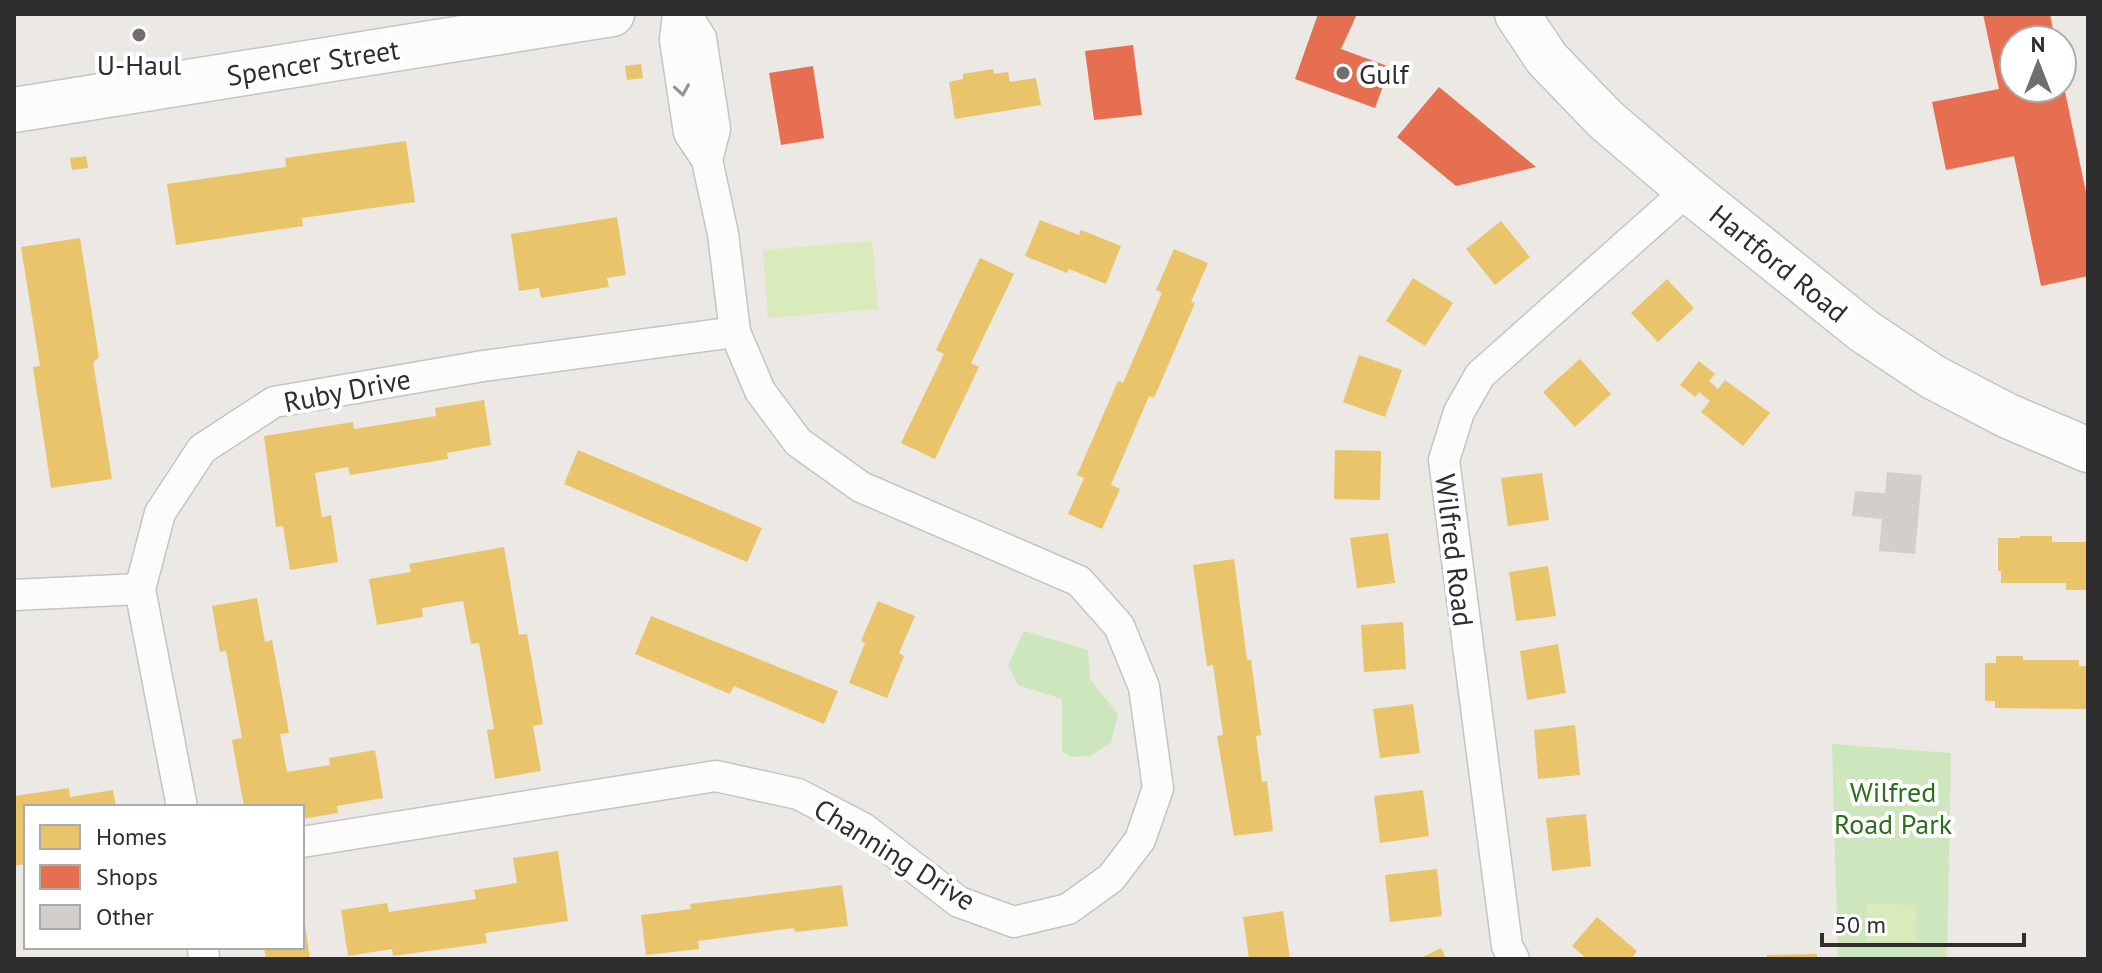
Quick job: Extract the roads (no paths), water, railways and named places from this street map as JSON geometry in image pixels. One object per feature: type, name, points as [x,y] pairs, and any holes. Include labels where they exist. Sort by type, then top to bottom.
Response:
[{"type":"main road","name":"Spencer Street","points":[[14,110],[612,14]]},
{"type":"main road","name":"Hartford Road","points":[[1517,14],[1547,59],[1606,120],[1864,331],[1933,377],[2008,416],[2088,450]]},
{"type":"street","name":"Channing Drive","points":[[304,842],[716,776],[798,794],[863,828],[959,902],[1014,922],[1068,909],[1111,878],[1140,840],[1158,788],[1144,687],[1119,626],[1079,581],[861,487],[798,442],[760,391],[735,332],[723,234],[707,160],[689,133],[675,40],[678,14]]},
{"type":"street","name":"Channing Drive","points":[[686,14],[701,38],[713,114],[715,129],[707,160]]},
{"type":"street","name":"Wilfred Road","points":[[1514,959],[1507,946],[1444,460],[1459,412],[1480,375],[1688,190]]},
{"type":"street","name":"Ruby Drive","points":[[182,805],[140,589],[160,513],[202,449],[274,402],[483,366],[735,332]]},
{"type":"street","points":[[14,595],[140,589]]},
{"type":"place","name":"U-Haul","points":[[139,35]]},
{"type":"place","name":"Gulf","points":[[1343,73]]},
{"type":"park label","name":"Wilfred Road Park","points":[[1893,807]]}]
